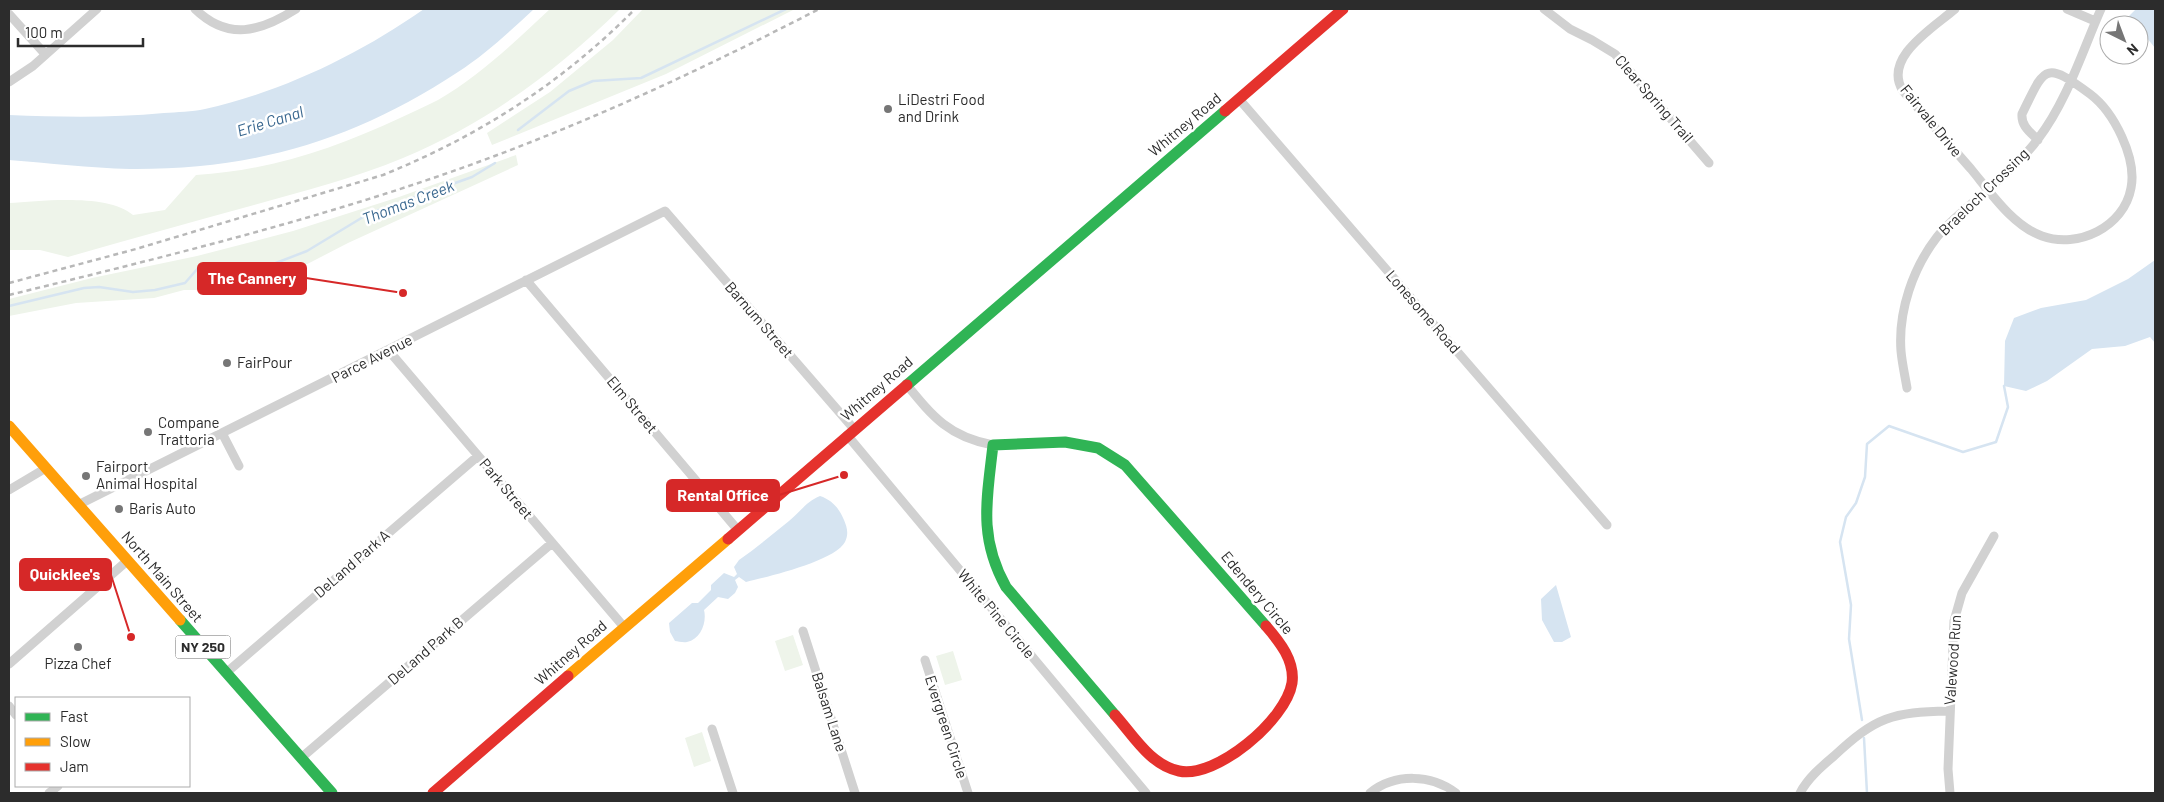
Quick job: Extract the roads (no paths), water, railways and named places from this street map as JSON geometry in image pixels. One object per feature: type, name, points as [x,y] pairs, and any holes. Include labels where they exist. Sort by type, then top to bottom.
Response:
[{"type":"main road","name":"Whitney Road","points":[[433,793],[737,529],[1343,9]]},
{"type":"main road","name":"North Main Street","points":[[9,426],[332,793]]},
{"type":"main road","name":"Edendery Circle","points":[[1077,443],[1098,448],[1125,465],[1283,647],[1290,663],[1291,683],[1287,698],[1278,714],[1225,761],[1206,770],[1177,771],[1158,763],[1150,757],[1000,578],[991,559],[986,534],[993,445],[1077,443]]},
{"type":"street","points":[[9,82],[32,66],[97,9]]},
{"type":"street","points":[[195,9],[212,23],[235,30],[259,28],[271,24],[296,9]]},
{"type":"street","name":"Clear Spring Trail","points":[[1544,9],[1565,26],[1615,54],[1709,163]]},
{"type":"street","name":"Fairvale Drive","points":[[1955,9],[1905,53],[1899,65],[1899,82],[1903,91],[1988,189]]},
{"type":"street","points":[[2066,9],[2095,21]]},
{"type":"street","name":"Braeloch Crossing","points":[[1907,388],[1901,350],[1901,328],[1909,291],[1919,267],[1937,237],[2014,166],[2038,140],[2070,80],[2101,9]]},
{"type":"street","points":[[9,14],[45,54]]},
{"type":"street","name":"Braeloch Crossing","points":[[2038,140],[2025,127],[2021,118],[2039,78],[2046,73],[2053,72],[2070,80]]},
{"type":"street","points":[[1988,189],[2022,224],[2042,236],[2055,239],[2068,240],[2092,235],[2103,229],[2120,213],[2132,188],[2132,175],[2127,150],[2116,128],[2099,103],[2070,80]]},
{"type":"street","name":"Lonesome Road","points":[[1239,99],[1607,525]]},
{"type":"street","name":"Parce Avenue","points":[[78,505],[665,212]]},
{"type":"street","name":"Barnum Street","points":[[665,212],[850,432]]},
{"type":"street","name":"Elm Street","points":[[526,280],[737,529]]},
{"type":"street","name":"Park Street","points":[[388,351],[624,627]]},
{"type":"street","name":"Edendery Circle","points":[[906,384],[931,414],[948,430],[968,439],[993,445]]},
{"type":"street","name":"White Pine Circle","points":[[850,432],[1146,793]]},
{"type":"street","points":[[222,433],[239,466]]},
{"type":"street","name":"DeLand Park A","points":[[226,673],[478,456]]},
{"type":"street","points":[[9,490],[46,468]]},
{"type":"street","name":"Valewood Run","points":[[1950,793],[1948,769],[1952,636],[1956,614],[1969,579],[1994,536]]},
{"type":"street","name":"DeLand Park B","points":[[301,758],[552,543]]},
{"type":"street","points":[[9,664],[127,560]]},
{"type":"street","name":"Balsam Lane","points":[[803,631],[855,793]]},
{"type":"street","name":"Evergreen Circle","points":[[925,660],[968,793]]},
{"type":"street","points":[[1800,793],[1817,770],[1856,735],[1873,724],[1902,714],[1949,711]]},
{"type":"street","points":[[712,729],[732,793]]},
{"type":"street","points":[[1370,793],[1393,781],[1418,778],[1436,782],[1456,793]]},
{"type":"water","name":"Erie Canal","points":[[424,9],[534,9],[478,58],[419,96],[381,116],[342,133],[302,146],[261,157],[219,164],[175,168],[84,167],[9,160],[9,115],[67,117],[145,115],[205,109],[263,92],[319,70],[373,42]]},
{"type":"water","points":[[2136,9],[2155,9],[2155,48],[2149,40],[2149,15],[2130,15]]},
{"type":"water","points":[[2155,260],[2155,343],[2150,337],[2125,346],[2092,349],[2047,381],[2026,391],[2004,386],[2005,341],[2014,318],[2041,308],[2086,300],[2128,279]]},
{"type":"water","points":[[820,496],[835,505],[845,523],[847,536],[839,549],[815,562],[784,572],[746,582],[739,577],[735,580],[738,587],[735,593],[728,599],[718,597],[704,610],[704,625],[696,637],[687,642],[675,641],[670,632],[669,623],[692,603],[698,603],[711,590],[711,585],[724,573],[734,577],[737,574],[734,567],[739,560],[789,521],[807,504]]},
{"type":"water","points":[[1556,585],[1571,637],[1562,642],[1554,642],[1542,620],[1541,599]]},
{"type":"waterway","name":"Thomas Creek","points":[[518,130],[569,91],[593,81],[641,78],[786,9]]},
{"type":"waterway","name":"Thomas Creek","points":[[9,306],[84,288],[99,287],[133,292],[155,290],[185,283],[199,267],[239,271],[268,266],[307,251],[368,214],[472,177],[495,163]]},
{"type":"waterway","points":[[1862,720],[1849,639],[1851,605],[1840,542],[1846,517],[1856,503],[1865,477],[1867,444],[1889,426],[1963,452],[1996,442],[2008,407],[2004,386]]},
{"type":"waterway","points":[[1864,738],[1867,793]]},
{"type":"railway","points":[[9,283],[136,249],[383,175],[418,160],[486,125],[518,105],[578,61],[635,9]]},
{"type":"railway","points":[[9,295],[179,253],[292,222],[459,169],[597,115],[731,53],[819,9]]},
{"type":"place","name":"LiDestri Food and Drink","points":[[888,109]]},
{"type":"place","name":"The Cannery","points":[[403,293]]},
{"type":"place","name":"FairPour","points":[[227,363]]},
{"type":"place","name":"Compane Trattoria","points":[[148,432]]},
{"type":"place","name":"Rental Office","points":[[844,475]]},
{"type":"place","name":"Fairport Animal Hospital","points":[[86,476]]},
{"type":"place","name":"Baris Auto","points":[[119,509]]},
{"type":"place","name":"Quicklee's","points":[[131,637]]},
{"type":"place","name":"Pizza Chef","points":[[78,647]]}]
